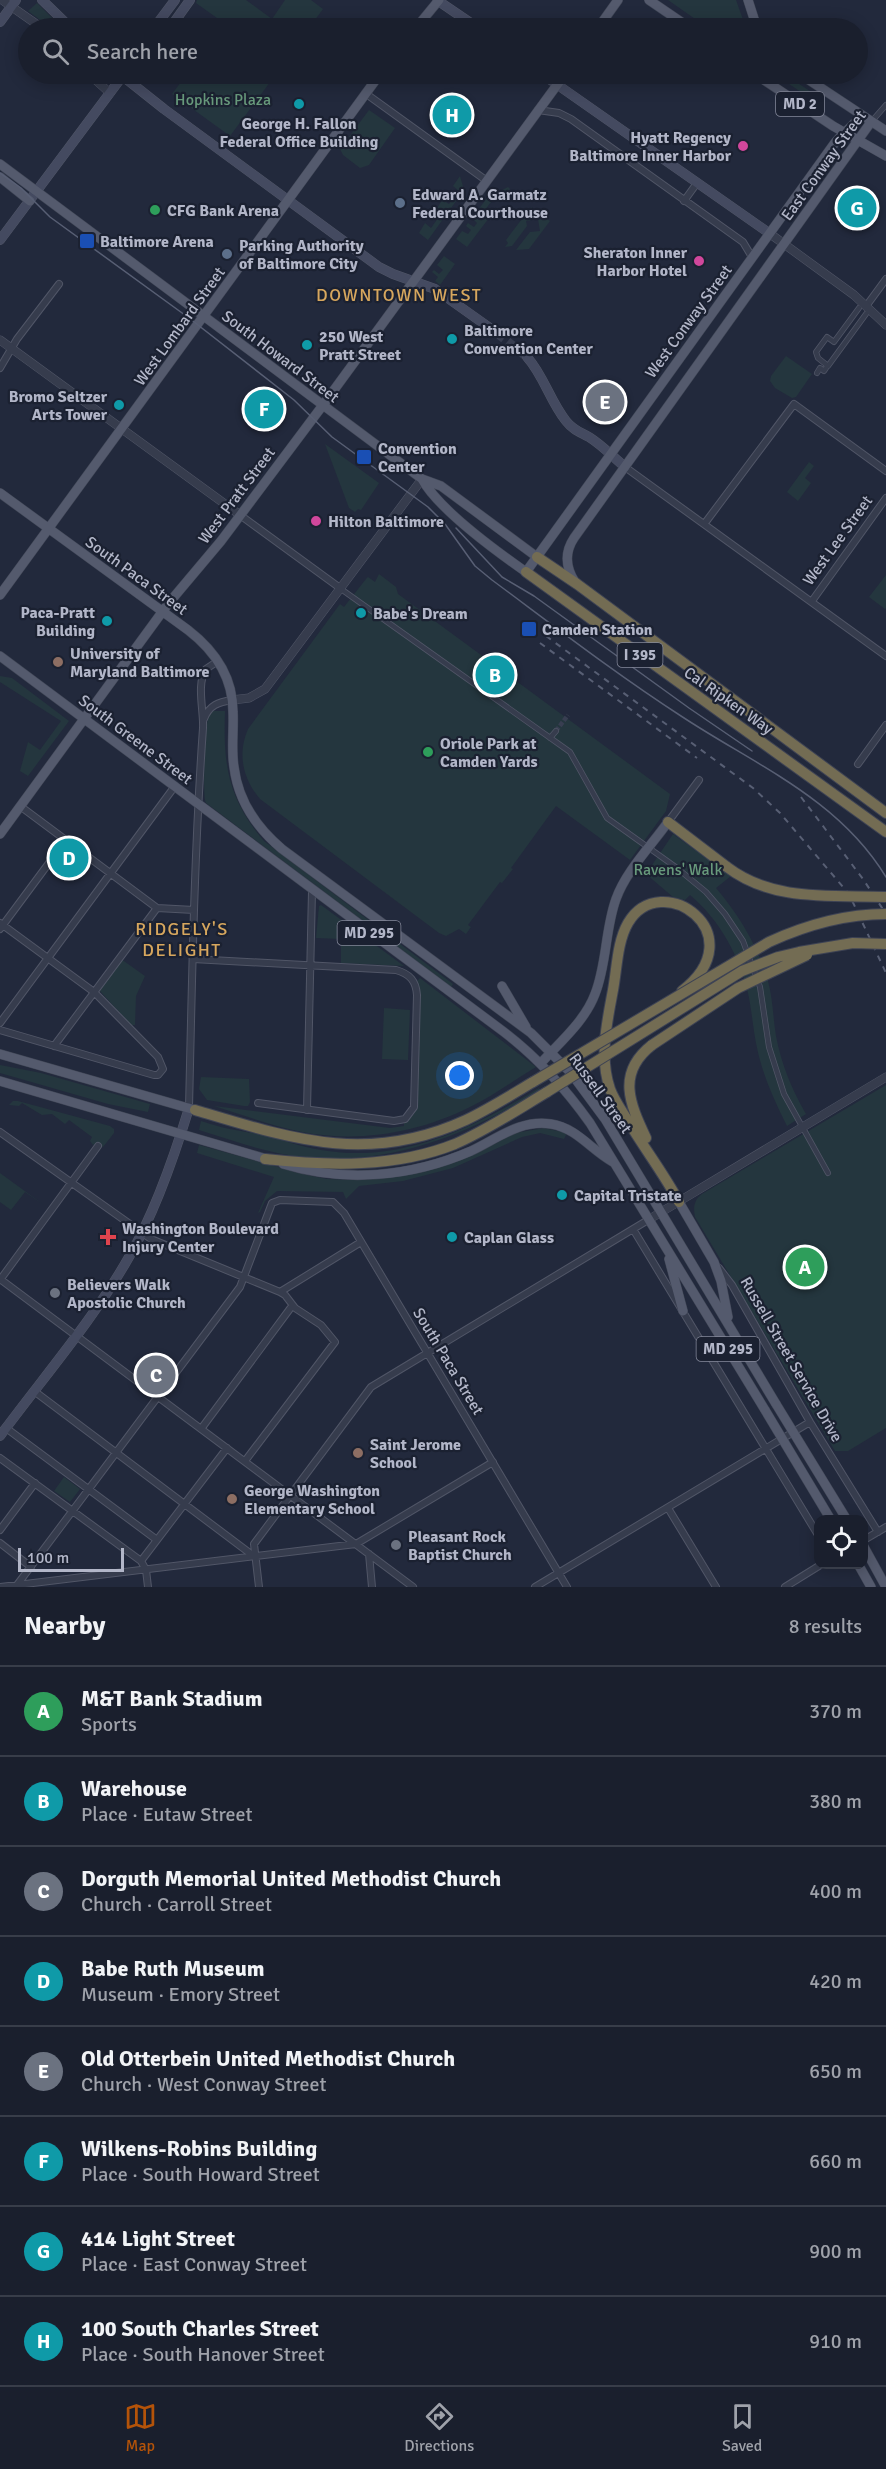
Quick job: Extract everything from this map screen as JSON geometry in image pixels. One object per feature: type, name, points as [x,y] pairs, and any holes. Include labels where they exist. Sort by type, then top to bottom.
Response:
[{"type":"highway","name":"Cal Ripken Way","points":[[537,557],[577,584],[886,813]]},
{"type":"highway","name":"Cal Ripken Way","points":[[526,572],[886,832]]},
{"type":"highway","points":[[668,822],[726,867],[758,886],[783,893],[886,897]]},
{"type":"highway","points":[[675,996],[696,978],[707,961],[710,944],[706,928],[694,913],[687,907],[669,902],[651,905],[633,917],[625,930],[604,1047],[606,1071],[615,1099],[679,1202]]},
{"type":"highway","points":[[192,1109],[268,1131],[341,1145],[382,1144],[422,1136],[484,1111],[769,942],[797,930],[840,918],[886,914]]},
{"type":"highway","points":[[265,1158],[329,1165],[377,1162],[407,1158],[455,1144],[494,1125],[742,971],[778,957],[825,948],[853,943],[886,944]]},
{"type":"highway","points":[[662,1174],[634,1113],[628,1092],[634,1067],[642,1054],[652,1045],[762,975],[825,948]]},
{"type":"main road","points":[[162,18],[175,0]]},
{"type":"main road","points":[[177,18],[190,0]]},
{"type":"main road","points":[[424,18],[438,0],[464,18]]},
{"type":"main road","points":[[605,18],[618,0]]},
{"type":"main road","points":[[649,0],[675,18]]},
{"type":"main road","points":[[748,0],[754,18]]},
{"type":"main road","points":[[43,1],[61,18]]},
{"type":"main road","points":[[0,22],[14,3]]},
{"type":"main road","points":[[0,240],[116,84]]},
{"type":"main road","points":[[135,84],[379,267],[442,293],[497,333]]},
{"type":"main road","name":"West Lombard Street","points":[[0,596],[372,84]]},
{"type":"main road","points":[[557,84],[769,233]]},
{"type":"main road","name":"West Pratt Street","points":[[0,834],[162,611],[240,515],[323,405],[557,84]]},
{"type":"main road","name":"MD 2","points":[[771,84],[886,156]]},
{"type":"main road","name":"MD 2","points":[[815,84],[886,131]]},
{"type":"main road","name":"East Conway Street","points":[[769,233],[843,131],[854,125],[861,115]]},
{"type":"main road","name":"East Conway Street","points":[[784,244],[871,122]]},
{"type":"main road","name":"South Howard Street","points":[[0,164],[422,479],[441,486],[537,557]]},
{"type":"main road","points":[[0,177],[30,201]]},
{"type":"main road","name":"West Conway Street","points":[[526,572],[769,233]]},
{"type":"main road","name":"West Conway Street","points":[[577,584],[568,570],[567,563],[571,542],[784,244]]},
{"type":"main road","points":[[526,357],[542,377],[567,422],[625,467]]},
{"type":"main road","name":"South Howard Street","points":[[422,479],[428,490],[462,522],[526,572]]},
{"type":"main road","name":"South Paca Street","points":[[0,493],[204,643],[218,661],[232,700]]},
{"type":"main road","name":"South Greene Street","points":[[0,656],[197,803]]},
{"type":"main road","name":"Russell Street","points":[[232,700],[232,757],[236,781],[247,807],[262,830],[300,862],[531,1033],[552,1052],[582,1087],[605,1119],[844,1515]]},
{"type":"main road","name":"Russell Street","points":[[197,803],[312,891],[498,1027],[541,1064],[581,1111],[615,1164],[828,1515]]},
{"type":"main road","points":[[541,1064],[581,1019],[591,1004],[600,978],[616,898],[622,886],[668,822]]},
{"type":"main road","points":[[502,986],[531,1033]]},
{"type":"main road","points":[[0,1054],[192,1109],[141,1233],[125,1265],[0,1436]]},
{"type":"main road","points":[[0,1081],[295,1167],[340,1176],[378,1175],[409,1170],[446,1160],[470,1151],[520,1126],[537,1123],[553,1124],[571,1130],[615,1164]]},
{"type":"main road","name":"Russell Street Service Drive","points":[[679,1202],[714,1262]]},
{"type":"main road","points":[[667,1250],[683,1311]]},
{"type":"main road","points":[[714,1262],[721,1281],[730,1326]]},
{"type":"main road","points":[[868,1554],[886,1587]]},
{"type":"main road","points":[[861,1569],[871,1587]]},
{"type":"street","points":[[2,0],[14,3],[31,18]]},
{"type":"street","points":[[100,84],[110,93]]},
{"type":"street","points":[[364,93],[487,181]]},
{"type":"street","name":"East Conway Street","points":[[871,122],[886,105]]},
{"type":"street","points":[[538,110],[559,113],[571,119],[742,242],[752,257]]},
{"type":"street","points":[[684,201],[697,183]]},
{"type":"street","points":[[769,233],[886,325]]},
{"type":"street","points":[[817,373],[820,368],[824,371],[841,348],[855,328],[864,309],[886,279]]},
{"type":"street","points":[[0,368],[59,284]]},
{"type":"street","points":[[834,342],[848,323],[864,309]]},
{"type":"street","points":[[848,323],[855,328]]},
{"type":"street","points":[[827,367],[818,358],[816,351],[827,338],[841,348]]},
{"type":"street","points":[[0,340],[340,588],[570,752],[607,818],[706,892],[725,914],[743,941],[760,987],[769,1047],[778,1078],[801,1127],[828,1173]]},
{"type":"street","points":[[705,523],[794,404],[886,471]]},
{"type":"street","points":[[625,467],[886,656]]},
{"type":"street","points":[[203,722],[212,707],[220,702],[249,698],[265,689],[422,479]]},
{"type":"street","name":"West Lee Street","points":[[812,601],[886,498]]},
{"type":"street","points":[[192,1109],[194,910],[197,803],[203,722],[203,673],[218,661]]},
{"type":"street","points":[[858,764],[886,725]]},
{"type":"street","points":[[550,738],[556,731]]},
{"type":"street","points":[[668,822],[699,780]]},
{"type":"street","points":[[0,1023],[175,786]]},
{"type":"street","points":[[20,806],[157,908],[194,910]]},
{"type":"street","points":[[0,1030],[154,1075],[162,1072],[163,1066],[158,1057],[94,992],[1,926],[66,840]]},
{"type":"street","points":[[307,1110],[312,891]]},
{"type":"street","points":[[54,1046],[157,908]]},
{"type":"street","points":[[193,959],[396,970],[415,983],[417,995],[414,1107],[408,1117],[394,1121],[258,1103]]},
{"type":"street","points":[[259,1587],[254,1544],[371,1387],[883,1078]]},
{"type":"street","points":[[0,1132],[141,1233],[279,1292],[288,1298],[292,1306],[321,1325],[335,1342],[245,1461]]},
{"type":"street","points":[[98,1146],[0,1279],[413,1587]]},
{"type":"street","name":"South Paca Street","points":[[243,1278],[272,1203],[307,1200],[336,1203],[567,1587]]},
{"type":"street","points":[[633,1230],[814,1527]]},
{"type":"street","points":[[279,1292],[361,1242]]},
{"type":"street","name":"Russell Street Service Drive","points":[[714,1262],[732,1285],[810,1422],[878,1532]]},
{"type":"street","points":[[12,1586],[31,1567],[73,1511],[240,1287],[243,1278]]},
{"type":"street","points":[[201,1429],[292,1306]]},
{"type":"street","points":[[34,1391],[255,1557]]},
{"type":"street","points":[[536,1587],[810,1422]]},
{"type":"street","points":[[6,1428],[157,1540]]},
{"type":"street","points":[[141,1561],[227,1448]]},
{"type":"street","points":[[0,1458],[141,1561],[146,1570],[148,1587]]},
{"type":"street","points":[[0,1587],[356,1544],[493,1462]]},
{"type":"street","points":[[0,1530],[35,1483]]},
{"type":"street","points":[[668,1508],[716,1587]]},
{"type":"street","points":[[868,1538],[886,1527]]},
{"type":"street","points":[[0,1544],[31,1567]]},
{"type":"street","points":[[369,1554],[372,1587]]},
{"type":"street","points":[[785,1587],[814,1569]]},
{"type":"street","points":[[75,1578],[76,1587]]},
{"type":"green space","points":[[197,0],[246,0],[271,18],[217,18],[196,3]]},
{"type":"green space","points":[[285,0],[311,0],[323,9],[316,18],[273,18]]},
{"type":"green space","points":[[668,0],[736,0],[742,18],[694,18]]},
{"type":"green space","points":[[37,3],[52,18],[37,18],[28,11]]},
{"type":"green space","name":"Hopkins Plaza","points":[[180,84],[269,84],[230,136],[172,94]]},
{"type":"green space","points":[[789,84],[799,84],[825,101],[822,106]]},
{"type":"green space","points":[[369,110],[395,128],[369,165],[360,168],[343,155],[340,149]]},
{"type":"green space","points":[[460,176],[464,190],[428,240],[419,233],[425,223],[431,228],[441,214],[436,210],[442,200],[449,204],[459,191],[453,186]]},
{"type":"green space","points":[[508,187],[510,189],[503,199],[499,196],[491,202],[485,212],[489,218],[467,247],[456,239],[462,231],[468,234],[471,230],[466,226],[468,223],[474,227],[477,223],[472,218],[487,198]]},
{"type":"green space","points":[[531,207],[550,221],[529,249],[516,250],[530,232],[540,231],[538,219],[526,221],[527,226],[512,246],[505,247],[508,243],[506,240]]},
{"type":"green space","points":[[444,256],[455,264],[440,285],[435,281],[438,277],[432,272],[434,270],[439,274],[443,270],[437,265]]},
{"type":"green space","points":[[786,356],[812,374],[796,397],[792,398],[775,388],[770,381],[771,376]]},
{"type":"green space","points":[[325,444],[379,483],[361,510],[358,509],[355,512],[349,508]]},
{"type":"green space","points":[[809,462],[814,466],[805,478],[811,483],[798,501],[787,492]]},
{"type":"green space","name":"Oriole Park at Camden Yards","points":[[379,574],[396,587],[398,594],[670,794],[666,811],[630,860],[556,806],[511,868],[513,869],[502,883],[500,882],[468,925],[471,927],[466,934],[459,929],[446,936],[260,799],[249,783],[242,757],[248,729],[340,604],[344,607],[368,577],[375,582]]},
{"type":"green space","points":[[886,575],[886,608],[885,609],[869,597]]},
{"type":"green space","points":[[0,676],[12,678],[69,721],[28,776],[20,771],[28,742],[40,750],[61,721],[0,682]]},
{"type":"green space","points":[[213,711],[225,711],[225,748],[230,780],[242,811],[264,841],[453,984],[451,987],[206,803],[204,776],[206,736],[208,718]]},
{"type":"green space","name":"Ravens' Walk","points":[[673,834],[731,876],[716,888],[740,920],[764,968],[770,988],[781,1056],[806,1114],[787,1126],[762,1068],[744,979],[734,952],[710,915],[690,895],[685,900],[673,897],[646,874]]},
{"type":"green space","points":[[321,905],[404,966],[341,963],[341,939],[316,938],[319,906]]},
{"type":"green space","points":[[121,959],[145,976],[136,996],[135,1025],[131,1025],[99,990]]},
{"type":"green space","points":[[420,978],[536,1067],[487,1098],[450,1116],[409,1129],[366,1136],[302,1132],[214,1106],[390,1128],[404,1126],[404,1123],[414,1114],[417,1105],[420,991],[417,981]]},
{"type":"green space","points":[[384,1008],[410,1010],[408,1060],[382,1059]]},
{"type":"green space","points":[[0,1065],[41,1073],[150,1104],[148,1112],[108,1104],[0,1073]]},
{"type":"green space","points":[[201,1077],[249,1079],[250,1102],[248,1106],[207,1100],[199,1089]]},
{"type":"green space","points":[[886,1085],[886,1428],[848,1451],[835,1451],[695,1217],[694,1207],[702,1194]]},
{"type":"green space","points":[[539,1088],[540,1090],[513,1106],[458,1133],[429,1143],[369,1157],[338,1159],[279,1153],[199,1130],[201,1121],[313,1149],[350,1153],[379,1152],[407,1147],[462,1129]]},
{"type":"green space","points":[[13,1101],[18,1101],[110,1126],[114,1129],[114,1133],[103,1147],[97,1143],[93,1145],[90,1141],[92,1137],[69,1120],[65,1124],[52,1114],[42,1115],[22,1103],[19,1106],[9,1105]]},
{"type":"green space","points":[[544,1128],[567,1133],[564,1139],[540,1133],[522,1137],[453,1168],[403,1181],[359,1186],[346,1199],[343,1192],[277,1191],[265,1201],[258,1213],[274,1177],[197,1153],[199,1145],[307,1175],[327,1179],[358,1180],[393,1177],[498,1142],[515,1133]]},
{"type":"green space","points":[[0,1173],[44,1205],[25,1192],[11,1210],[0,1202]]},
{"type":"green space","points":[[64,1477],[80,1489],[70,1502],[54,1491]]},
{"type":"tunnel","points":[[497,333],[527,357]]},
{"type":"tunnel","points":[[556,731],[568,715]]},
{"type":"tram line","points":[[0,173],[21,188],[50,217],[189,318],[294,400],[332,437],[428,507],[445,524],[475,566],[492,580],[585,650],[657,700],[820,804],[866,849],[886,877]]},
{"type":"tram line","points":[[456,528],[502,577],[534,596],[752,751]]},
{"type":"railway","points":[[546,636],[753,788],[780,813],[849,894],[886,973]]},
{"type":"railway","points":[[540,643],[697,758]]},
{"type":"railway","points":[[801,797],[863,879],[886,914]]},
{"type":"place","name":"George H. Fallon Federal Office Building","points":[[299,104]]},
{"type":"place","name":"100 South Charles Street","points":[[452,115]]},
{"type":"place","name":"Hyatt Regency Baltimore Inner Harbor","points":[[743,146]]},
{"type":"place","name":"Edward A. Garmatz Federal Courthouse","points":[[400,203]]},
{"type":"place","name":"414 Light Street","points":[[857,208]]},
{"type":"place","name":"CFG Bank Arena","points":[[155,210]]},
{"type":"place","name":"Baltimore Arena","points":[[87,241]]},
{"type":"place","name":"Parking Authority of Baltimore City","points":[[227,254]]},
{"type":"place","name":"Sheraton Inner Harbor Hotel","points":[[699,261]]},
{"type":"place","name":"Baltimore Convention Center","points":[[452,339]]},
{"type":"place","name":"250 West Pratt Street","points":[[307,345]]},
{"type":"place","name":"Old Otterbein United Methodist Church","points":[[605,402]]},
{"type":"place","name":"Bromo Seltzer Arts Tower","points":[[119,405]]},
{"type":"place","name":"Wilkens-Robins Building","points":[[264,409]]},
{"type":"place","name":"Convention Center","points":[[364,457]]},
{"type":"place","name":"Hilton Baltimore","points":[[316,521]]},
{"type":"place","name":"Babe's Dream","points":[[361,613]]},
{"type":"place","name":"Paca-Pratt Building","points":[[107,621]]},
{"type":"place","name":"Camden Station","points":[[529,629]]},
{"type":"place","name":"University of Maryland Baltimore","points":[[58,662]]},
{"type":"place","name":"Warehouse","points":[[495,675]]},
{"type":"place","name":"Oriole Park at Camden Yards","points":[[428,752]]},
{"type":"place","name":"Babe Ruth Museum","points":[[69,858]]},
{"type":"place","name":"Capital Tristate","points":[[562,1195]]},
{"type":"place","name":"Washington Boulevard Injury Center","points":[[108,1237]]},
{"type":"place","name":"Caplan Glass","points":[[452,1237]]},
{"type":"place","name":"M&T Bank Stadium","points":[[805,1267]]},
{"type":"place","name":"Believers Walk Apostolic Church","points":[[55,1293]]},
{"type":"place","name":"Dorguth Memorial United Methodist Church","points":[[156,1375]]},
{"type":"place","name":"Saint Jerome School","points":[[358,1453]]},
{"type":"place","name":"George Washington Elementary School","points":[[232,1499]]},
{"type":"place","name":"Pleasant Rock Baptist Church","points":[[396,1545]]},
{"type":"district","name":"DOWNTOWN WEST","points":[[399,295]]},
{"type":"district","name":"RIDGELY'S DELIGHT","points":[[182,939]]}]
